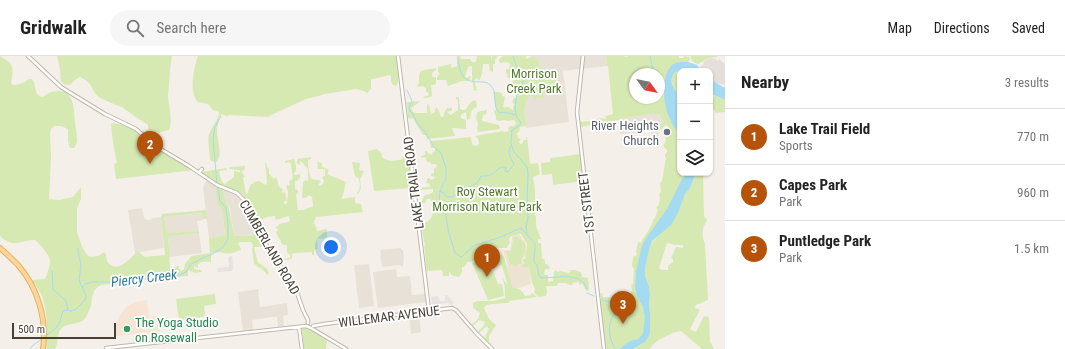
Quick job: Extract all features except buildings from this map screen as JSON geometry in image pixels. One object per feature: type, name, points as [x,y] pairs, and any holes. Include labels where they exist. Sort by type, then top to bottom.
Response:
[{"type":"main road","points":[[0,248],[22,270],[33,287],[40,306],[43,323],[43,349]]},
{"type":"street","name":"CUMBERLAND ROAD","points":[[28,56],[65,89],[105,114],[136,129],[154,145],[218,185],[234,191],[243,198],[255,225],[271,253],[294,284],[305,314],[311,325],[317,332],[346,349]]},
{"type":"street","name":"LAKE TRAIL ROAD","points":[[398,56],[429,311]]},
{"type":"street","name":"1ST STREET","points":[[583,56],[577,121],[604,349]]},
{"type":"street","points":[[200,173],[202,169]]},
{"type":"street","points":[[428,303],[430,307],[436,310]]},
{"type":"street","name":"WILLEMAR AVENUE","points":[[106,348],[454,309],[492,349]]},
{"type":"street","points":[[299,327],[302,349]]},
{"type":"shaded area","points":[[533,56],[606,56],[607,66],[563,71],[569,122],[526,128],[524,105],[528,95],[531,95],[535,100],[539,97],[541,68]]},
{"type":"shaded area","points":[[710,58],[718,61],[719,59],[725,64],[725,84],[717,84],[713,81],[713,68],[699,68],[704,64],[703,62]]},
{"type":"shaded area","points":[[659,114],[663,122],[657,128],[659,134],[658,139],[652,139],[651,129],[639,133],[620,134],[620,119]]},
{"type":"shaded area","points":[[207,179],[215,184],[217,204],[221,208],[225,235],[209,238],[203,187]]},
{"type":"shaded area","points":[[221,187],[234,191],[243,198],[260,234],[234,236],[230,208]]},
{"type":"shaded area","points":[[142,208],[144,218],[146,220],[161,217],[164,248],[135,253],[128,210]]},
{"type":"shaded area","points":[[203,213],[203,220],[197,221],[199,231],[167,233],[164,217]]},
{"type":"shaded area","points":[[199,233],[202,253],[170,257],[168,237]]},
{"type":"shaded area","points":[[514,235],[520,235],[526,244],[526,255],[522,259],[522,267],[529,267],[531,284],[519,288],[509,289],[507,263],[503,250],[510,250],[512,237]]},
{"type":"shaded area","points":[[401,248],[401,250],[403,250],[404,259],[403,267],[399,265],[382,267],[380,250]]},
{"type":"shaded area","points":[[232,256],[232,271],[218,272],[217,268],[229,267],[228,257]]},
{"type":"shaded area","points":[[369,264],[374,306],[359,308],[354,265]]},
{"type":"shaded area","points":[[396,269],[397,277],[410,276],[412,295],[425,294],[426,302],[378,308],[373,272]]},
{"type":"shaded area","points":[[258,289],[260,307],[287,303],[288,315],[283,316],[284,326],[278,327],[277,317],[272,317],[252,320],[253,331],[243,332],[238,292]]},
{"type":"shaded area","points":[[445,295],[447,295],[454,303],[451,305],[448,303],[432,305],[431,297],[438,296],[440,301],[444,301]]},
{"type":"shaded area","points":[[147,300],[149,317],[158,316],[160,332],[116,336],[115,325],[126,307],[135,302]]},
{"type":"shaded area","points":[[419,314],[421,332],[411,334],[409,315]]},
{"type":"green space","points":[[0,56],[11,64],[13,72],[11,83],[13,85],[21,84],[28,79],[32,79],[36,92],[40,96],[43,97],[48,93],[57,91],[63,92],[70,97],[74,107],[77,142],[74,148],[70,148],[68,141],[68,129],[61,126],[54,126],[51,129],[49,199],[59,200],[73,197],[81,187],[81,199],[77,209],[77,232],[82,247],[88,256],[98,256],[104,252],[110,264],[118,266],[125,263],[137,251],[145,257],[165,255],[161,217],[162,214],[206,210],[207,219],[203,219],[202,213],[164,217],[167,233],[199,231],[199,233],[168,237],[170,272],[175,270],[172,268],[177,266],[179,266],[181,271],[184,269],[185,264],[191,256],[210,253],[209,238],[225,235],[221,208],[217,204],[215,184],[223,190],[229,208],[234,236],[260,234],[266,245],[264,247],[254,247],[258,263],[268,270],[269,274],[267,275],[263,270],[254,264],[253,246],[251,242],[239,242],[238,245],[240,246],[241,250],[231,253],[211,253],[211,262],[200,263],[198,264],[198,268],[194,266],[194,269],[201,270],[202,272],[195,273],[188,270],[188,276],[170,277],[170,282],[155,282],[155,288],[153,276],[137,279],[135,284],[101,285],[94,292],[91,306],[85,319],[78,323],[67,325],[61,329],[59,331],[55,349],[47,349],[47,322],[44,302],[32,280],[45,279],[50,263],[49,257],[35,240],[13,243],[0,236]]},
{"type":"green space","points":[[57,56],[172,56],[168,94],[171,118],[169,130],[144,136],[143,139],[156,149],[159,149],[195,170],[116,179],[114,164],[117,163],[111,124],[120,124],[145,132],[148,129],[148,125],[122,107],[99,97],[94,92],[90,84],[80,77],[70,85],[64,84],[61,80]]},
{"type":"green space","points":[[198,56],[396,56],[399,80],[396,86],[393,85],[391,76],[389,75],[371,79],[371,89],[367,93],[356,89],[325,94],[306,99],[267,117],[227,116],[221,114],[217,132],[220,156],[216,162],[210,160],[208,136],[219,112],[213,110],[208,104],[198,102],[195,98],[193,92],[193,80]]},
{"type":"green space","points":[[457,56],[460,56],[461,59],[470,59],[472,62],[476,62],[477,56],[491,56],[492,61],[492,56],[498,56],[495,59],[495,64],[493,64],[493,72],[490,71],[489,64],[483,64],[482,74],[479,81],[477,78],[474,80],[477,90],[474,91],[472,66],[468,67],[465,77],[471,77],[469,81],[462,81],[448,86],[446,80],[437,80],[437,77],[440,74],[438,72],[438,67],[451,64],[451,68],[457,66]]},
{"type":"green space","points":[[503,56],[526,56],[526,59],[533,56],[539,61],[541,68],[551,73],[555,77],[556,83],[554,87],[545,92],[543,95],[544,97],[537,98],[535,101],[532,96],[529,96],[525,103],[526,126],[520,127],[519,132],[517,133],[518,138],[521,139],[519,142],[520,144],[526,140],[527,137],[530,163],[538,163],[540,174],[533,177],[535,201],[537,202],[535,215],[536,226],[541,239],[538,239],[538,243],[541,243],[542,258],[550,267],[549,269],[545,269],[544,274],[548,275],[548,282],[553,281],[555,270],[558,272],[569,273],[571,270],[581,272],[582,277],[588,278],[589,290],[586,291],[582,283],[581,285],[579,282],[573,283],[572,285],[558,283],[557,286],[546,286],[546,296],[538,297],[534,292],[535,289],[532,283],[529,267],[522,267],[524,262],[522,259],[525,259],[527,244],[521,234],[510,237],[510,242],[507,248],[486,246],[504,256],[513,288],[517,288],[523,292],[525,296],[531,295],[532,293],[537,297],[485,306],[484,308],[489,319],[496,325],[489,336],[490,345],[479,335],[480,334],[485,338],[489,329],[487,326],[479,333],[477,332],[483,327],[485,322],[479,320],[472,327],[471,325],[478,319],[480,313],[473,308],[473,303],[477,301],[494,301],[505,298],[502,277],[508,286],[502,267],[501,265],[492,269],[487,257],[478,261],[468,262],[464,267],[462,267],[462,272],[459,277],[451,275],[449,271],[449,276],[443,276],[442,270],[427,271],[425,246],[421,225],[426,223],[433,213],[437,211],[433,202],[430,200],[431,199],[427,199],[425,203],[421,202],[425,195],[433,192],[433,189],[418,189],[430,187],[429,183],[426,183],[427,179],[429,178],[431,180],[435,177],[431,176],[431,174],[434,173],[434,168],[437,167],[436,164],[427,162],[425,157],[421,158],[421,156],[425,155],[425,151],[431,155],[435,151],[435,148],[431,148],[431,141],[471,137],[473,145],[477,146],[479,144],[478,139],[475,136],[509,131],[508,128],[510,126],[514,126],[516,123],[514,120],[496,120],[494,112],[496,109],[493,92],[502,93],[502,96],[505,97],[503,107],[508,107],[513,110],[515,105],[512,102],[514,98],[516,98],[517,94],[515,87],[512,87],[514,79],[508,78],[506,72],[506,69],[509,69],[509,63],[499,62],[499,59]]},
{"type":"green space","points":[[606,56],[679,56],[679,58],[684,58],[684,56],[689,57],[690,60],[688,62],[681,62],[672,65],[665,85],[665,68],[629,68],[629,104],[665,104],[665,98],[669,117],[677,129],[677,176],[689,176],[663,216],[646,238],[643,291],[647,294],[648,300],[644,306],[646,315],[643,336],[621,349],[604,349],[598,302],[601,301],[600,293],[602,293],[603,297],[618,298],[617,291],[619,290],[623,298],[631,298],[631,285],[633,284],[634,269],[632,266],[633,257],[637,255],[636,252],[638,242],[641,243],[651,227],[658,210],[656,208],[660,201],[660,183],[662,181],[666,158],[665,154],[667,152],[663,146],[666,141],[665,138],[669,136],[669,129],[667,125],[658,130],[657,128],[663,122],[659,114],[620,119],[580,127],[580,122],[593,121],[600,118],[606,119],[606,116],[613,114]]},
{"type":"green space","points":[[690,56],[717,57],[709,58],[698,64],[693,62]]},
{"type":"green space","points":[[436,68],[436,70],[432,73],[432,77],[436,77],[436,84],[431,85],[432,96],[424,98],[423,97],[429,95],[428,92],[426,92],[426,88],[416,85],[419,84],[420,72]]},
{"type":"green space","points":[[677,71],[677,94],[672,82],[674,72]]},
{"type":"green space","points":[[714,95],[725,100],[725,112],[716,113],[713,109]]},
{"type":"green space","points":[[456,97],[459,97],[460,109],[462,110],[465,110],[472,101],[476,100],[477,106],[471,112],[470,119],[467,120],[466,112],[461,115],[461,118],[466,120],[466,129],[452,128],[455,136],[427,139],[426,135],[423,135],[415,123],[414,119],[408,118],[407,102],[421,101],[411,108],[413,112],[417,113],[427,113],[427,105],[429,104],[431,114],[435,112],[436,107],[441,117],[444,116],[447,108],[452,108],[452,111],[447,112],[451,115],[458,110],[458,100]]},
{"type":"green space","points":[[487,110],[486,114],[483,115],[482,121],[499,125],[500,129],[478,132],[476,118],[477,112]]},
{"type":"green space","points":[[377,149],[382,154],[384,159],[394,161],[402,159],[404,154],[408,154],[411,188],[374,191],[368,151]]},
{"type":"green space","points":[[581,154],[584,181],[553,185],[552,174],[542,175],[541,163],[550,162],[550,158]]},
{"type":"green space","points":[[311,157],[311,159],[308,160],[311,179],[319,180],[321,182],[318,184],[320,186],[323,184],[324,181],[322,177],[325,176],[325,169],[318,169],[317,162],[320,162],[322,167],[329,170],[327,174],[346,182],[342,199],[355,197],[355,203],[361,204],[363,212],[316,217],[314,222],[315,226],[318,228],[316,229],[317,231],[327,229],[327,238],[317,239],[318,249],[314,250],[314,255],[312,255],[312,252],[295,253],[292,254],[292,259],[279,261],[274,255],[278,252],[280,252],[280,255],[278,257],[281,259],[290,258],[290,255],[287,252],[287,245],[283,245],[281,243],[276,232],[278,229],[275,228],[279,224],[290,221],[289,216],[276,220],[275,216],[267,217],[256,222],[249,205],[242,194],[212,181],[201,173],[226,168],[226,170],[219,171],[221,180],[225,185],[234,177],[234,171],[240,172],[240,170],[229,169],[230,167],[245,166],[242,173],[245,176],[243,178],[247,194],[251,184],[254,182],[259,181],[266,185],[266,163],[269,169],[269,174],[274,179],[276,177],[278,185],[283,189],[283,193],[285,192],[287,201],[284,201],[284,204],[287,204],[288,192],[286,186],[289,186],[289,181],[293,179],[291,164],[289,162],[285,163],[285,161],[294,159],[296,171],[294,175],[300,174],[298,181],[295,181],[295,189],[298,190],[296,195],[298,210],[302,210],[313,207],[312,197],[308,195],[307,197],[302,197],[303,182],[305,180],[308,181],[308,169],[301,161],[300,165],[297,163],[297,159]]},
{"type":"green space","points":[[352,162],[360,163],[359,170],[364,171],[360,179],[361,188],[359,193],[356,194],[360,185],[359,179],[355,176]]},
{"type":"green space","points":[[695,176],[703,176],[704,216],[707,220],[703,229],[703,237],[705,244],[708,300],[696,305],[695,308],[700,310],[690,329],[696,332],[704,316],[709,317],[710,341],[714,349],[702,349],[681,331],[664,337],[655,343],[650,349],[633,349],[645,342],[650,313],[650,295],[645,275],[645,268],[650,245],[663,231],[662,228],[667,216],[678,210],[685,194],[690,188]],"holes":[[[667,243],[683,245],[683,248],[676,247],[671,258],[673,259],[673,262],[668,266],[668,270],[662,270],[659,268]]]},
{"type":"green space","points":[[514,237],[518,237],[525,244],[525,253],[521,259],[521,264],[517,264],[517,266],[514,266],[514,264],[510,265],[506,251],[511,251]]},
{"type":"green space","points":[[487,258],[498,284],[502,284],[504,296],[488,300],[472,263]]},
{"type":"green space","points":[[215,294],[216,304],[204,306],[205,316],[179,320],[176,299]]},
{"type":"green space","points":[[308,328],[327,339],[326,349],[304,349],[302,329]]},
{"type":"water","points":[[677,62],[688,62],[697,65],[700,68],[677,68],[677,71],[673,76],[672,85],[677,94],[677,132],[671,122],[665,104],[666,76],[668,70]]},
{"type":"water","points":[[713,81],[725,87],[725,100],[713,94]]},
{"type":"water","points":[[686,176],[695,176],[671,225],[652,241],[645,268],[645,275],[650,295],[650,333],[645,342],[633,349],[619,349],[630,341],[638,339],[643,333],[645,317],[643,307],[637,296],[635,288],[636,272],[642,246],[667,209],[682,179]]},
{"type":"waterway","points":[[513,56],[516,66],[523,77],[523,83],[517,94],[515,106],[516,116],[521,123],[512,130],[511,144],[514,152],[527,167],[527,233]]},
{"type":"waterway","points":[[650,56],[652,68]]},
{"type":"waterway","points":[[458,58],[463,76],[474,82],[484,82],[490,85],[494,92],[497,110],[501,113],[510,113],[515,115]]},
{"type":"waterway","points":[[407,90],[412,101],[409,108],[410,111],[434,147],[441,153],[446,168],[446,179],[440,191],[439,202],[446,215],[448,230],[455,253],[461,257],[475,245],[498,238],[521,228],[530,238]]},
{"type":"waterway","name":"Piercy Creek","points":[[217,184],[213,139],[215,127],[221,116]]},
{"type":"waterway","points":[[440,191],[447,197],[453,197],[463,188],[470,187],[478,182],[481,176],[493,174],[503,167],[506,167],[505,171],[508,172],[514,164],[509,153],[511,146]]},
{"type":"waterway","name":"Piercy Creek","points":[[82,288],[85,284],[92,282],[125,282],[177,276],[186,272],[191,264],[211,255],[223,247],[228,239],[228,224],[226,208],[220,201],[218,187]]},
{"type":"waterway","points":[[531,239],[535,244],[534,262],[537,265],[539,276],[542,278]]},
{"type":"waterway","name":"Piercy Creek","points":[[45,336],[57,327],[62,313],[65,310],[72,311],[85,300],[86,296],[79,280],[81,265],[78,248]]},
{"type":"waterway","points":[[52,271],[53,289],[66,301],[68,310]]},
{"type":"waterway","points":[[542,278],[574,278],[584,283],[587,289]]},
{"type":"waterway","points":[[587,293],[594,296]]},
{"type":"waterway","points":[[602,300],[619,302],[620,304],[610,322],[609,330],[615,349]]},
{"type":"waterway","name":"Piercy Creek","points":[[30,349],[43,338]]},
{"type":"place","name":"River Heights Church","points":[[667,132]]},
{"type":"place","name":"Capes Park","points":[[150,164]]},
{"type":"place","name":"Lake Trail Field","points":[[487,277]]},
{"type":"place","name":"Puntledge Park","points":[[623,324]]},
{"type":"place","name":"The Yoga Studio on Rosewall","points":[[127,329]]},
{"type":"park label","name":"Morrison Creek Park","points":[[534,80]]},
{"type":"park label","name":"Roy Stewart Morrison Nature Park","points":[[487,198]]}]
